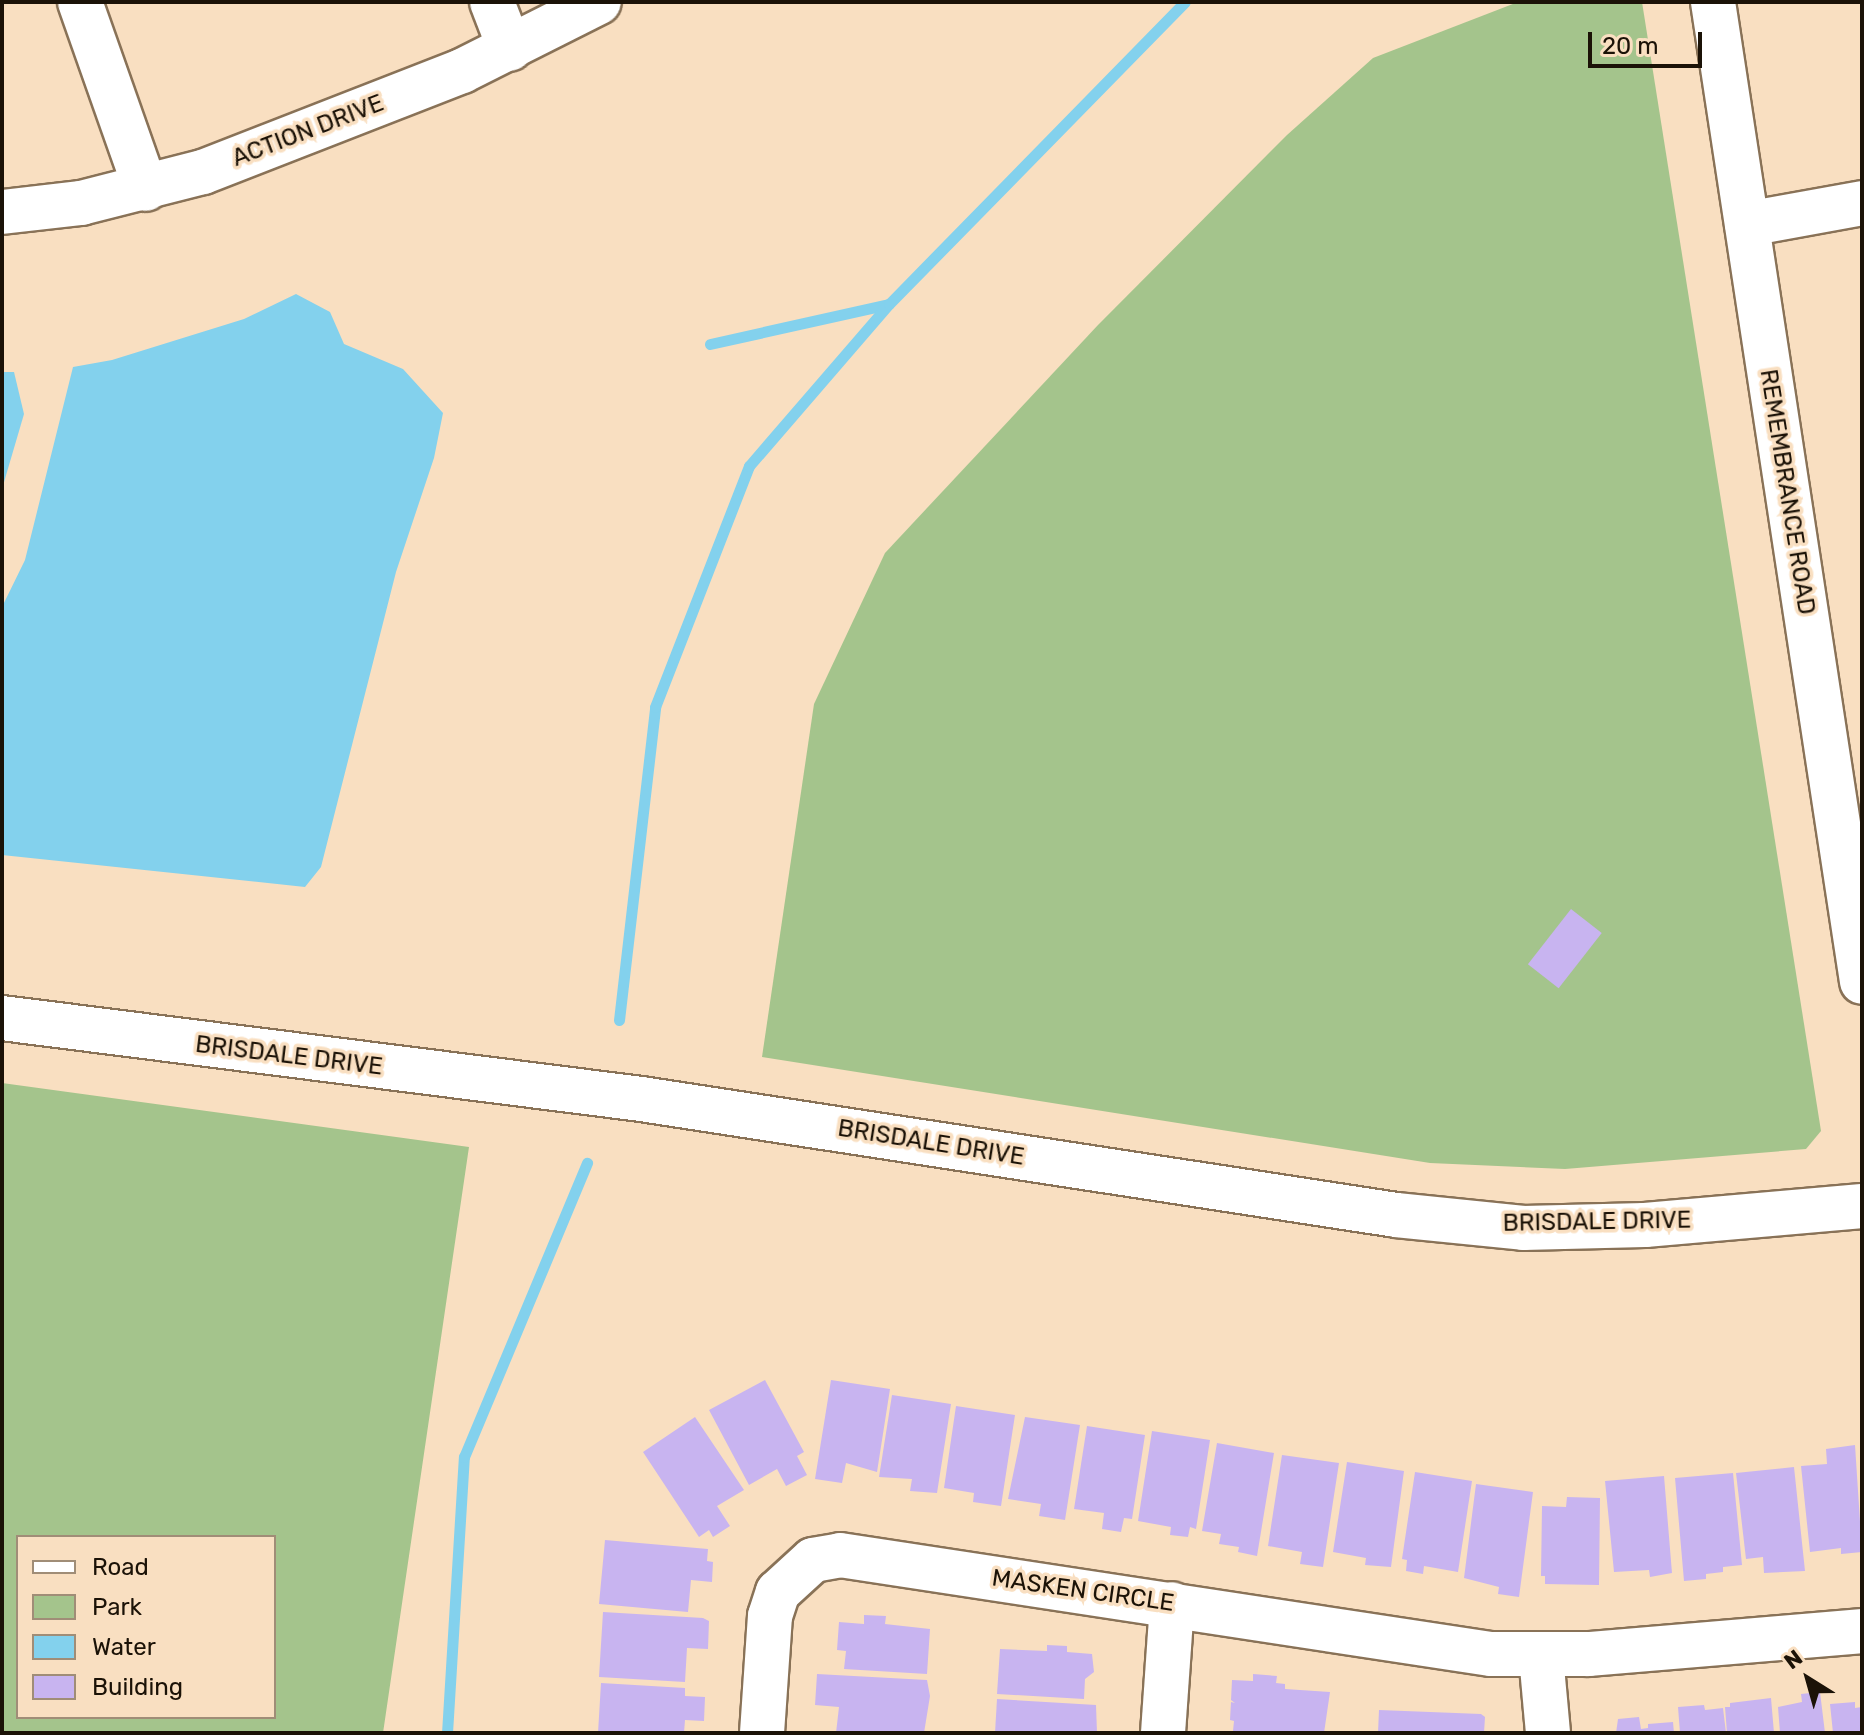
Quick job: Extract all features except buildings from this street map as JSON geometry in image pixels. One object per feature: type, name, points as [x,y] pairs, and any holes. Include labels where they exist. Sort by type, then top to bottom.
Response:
[{"type":"street","points":[[80,2],[146,189]]},
{"type":"street","points":[[492,2],[510,49]]},
{"type":"street","name":"ACTION DRIVE","points":[[2,212],[81,203],[146,189],[203,172],[510,49],[599,2]]},
{"type":"street","name":"REMEMBRANCE ROAD","points":[[1713,2],[1747,224],[1847,786],[1862,982]]},
{"type":"street","points":[[1747,224],[1862,203]]},
{"type":"street","name":"BRISDALE DRIVE","points":[[2,1018],[641,1099],[1396,1215],[1507,1226],[1645,1225],[1862,1206]]},
{"type":"street","name":"MASKEN CIRCLE","points":[[762,1733],[770,1616],[778,1592],[813,1560],[840,1555],[1491,1654],[1541,1656],[1862,1631]]},
{"type":"street","points":[[1163,1733],[1172,1604]]},
{"type":"street","points":[[1541,1656],[1548,1733]]},
{"type":"green space","points":[[1518,2],[1642,2],[1821,1131],[1806,1149],[1565,1169],[1430,1163],[762,1057],[814,704],[885,553],[1098,325],[1287,135],[1373,58]]},
{"type":"green space","points":[[2,1083],[469,1147],[383,1733],[2,1733]]},
{"type":"water","points":[[296,294],[330,312],[344,344],[403,369],[443,413],[434,458],[396,572],[321,867],[305,887],[2,855],[2,607],[25,560],[73,367],[112,360],[244,319]]},
{"type":"water","points":[[2,372],[14,372],[24,414],[2,489]]},
{"type":"waterway","points":[[619,1020],[655,707],[749,466],[889,304],[1185,2]]},
{"type":"waterway","points":[[710,344],[889,304]]},
{"type":"waterway","points":[[447,1733],[464,1457],[587,1163]]}]
